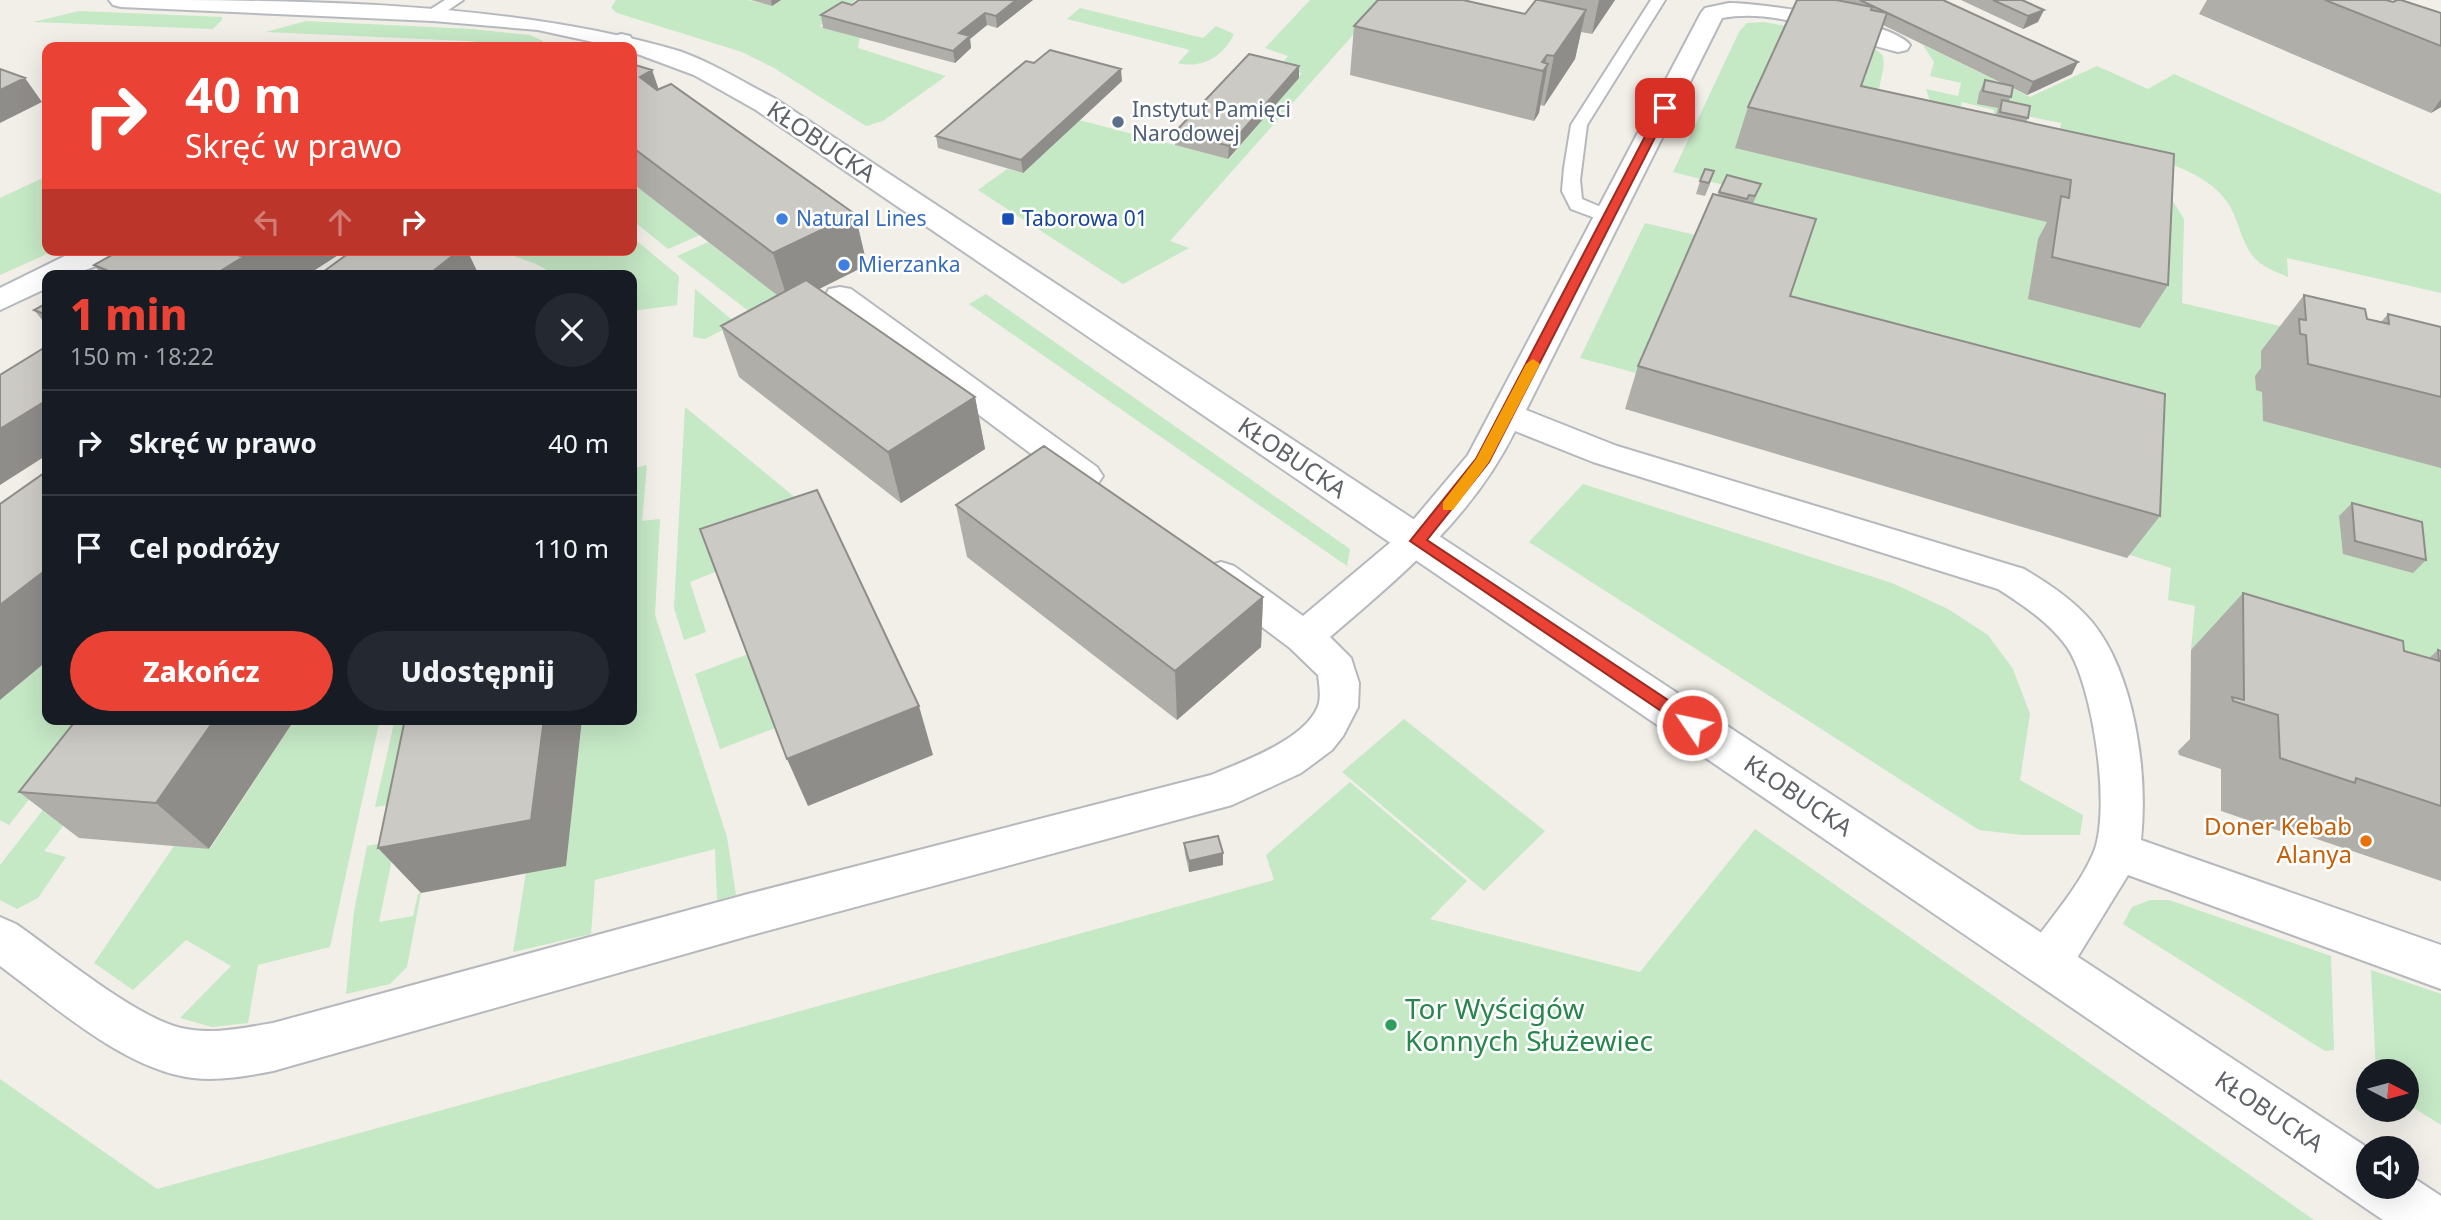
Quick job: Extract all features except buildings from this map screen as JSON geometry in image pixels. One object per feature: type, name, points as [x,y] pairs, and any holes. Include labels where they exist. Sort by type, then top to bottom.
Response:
[{"type":"street","name":"KŁOBUCKA","points":[[121,0],[273,4],[538,23],[605,42]]},
{"type":"street","points":[[1304,637],[1417,541],[1482,462],[1713,13],[1730,6],[1751,6],[1849,28],[1898,45]]},
{"type":"street","name":"KŁOBUCKA","points":[[637,51],[703,70],[765,104],[2356,1171]]},
{"type":"street","points":[[59,270],[88,256]]},
{"type":"street","points":[[0,300],[42,278]]},
{"type":"street","points":[[840,296],[1116,499]]},
{"type":"street","points":[[1506,415],[1605,454],[1975,566],[2011,579],[2044,598],[2082,638],[2106,682],[2120,788],[2117,851],[2047,963]]},
{"type":"street","points":[[0,939],[135,1032],[179,1051],[218,1056],[272,1047],[748,915],[1217,792],[1287,761],[1320,736],[1339,705],[1337,669],[1304,637],[1194,556]]},
{"type":"street","points":[[2117,851],[2441,967]]},
{"type":"street","points":[[2398,1199],[2429,1220]]},
{"type":"lane","points":[[433,14],[456,0]]},
{"type":"lane","points":[[1609,217],[1576,205],[1571,198],[1569,187],[1578,145],[1579,125],[1658,0]]},
{"type":"green space","points":[[616,0],[748,0],[772,6],[781,0],[856,0],[819,26],[860,37],[858,48],[946,76],[883,121],[866,126],[774,68],[742,52],[617,13],[611,8]]},
{"type":"green space","points":[[1310,0],[1384,0],[1170,241],[1189,248],[1123,284],[978,190],[1007,169],[1023,173],[1079,120],[1229,159],[1302,73],[1279,67],[1288,56],[1265,48]]},
{"type":"green space","points":[[1080,8],[1203,38],[1216,26],[1234,34],[1224,49],[1211,59],[1195,64],[1178,63],[1190,50],[1067,19]]},
{"type":"green space","points":[[79,11],[222,17],[222,20],[213,29],[33,22]]},
{"type":"green space","points":[[306,21],[472,29],[530,35],[543,42],[476,42],[266,32]]},
{"type":"green space","points":[[1764,22],[1849,40],[1878,51],[1884,62],[1879,95],[2171,198],[2184,219],[2182,303],[2441,364],[2441,726],[2191,650],[2195,606],[2168,600],[2171,568],[2127,554],[1773,338],[1709,214],[1724,185],[1673,172],[1739,32],[1747,23]]},
{"type":"green space","points":[[1923,45],[2030,97],[2097,66],[2148,89],[2174,74],[2441,194],[2441,293],[2287,258],[2288,277],[2273,271],[2252,255],[2233,212],[2221,194],[2196,175],[2159,160],[2059,139],[2061,123],[2026,116],[1994,125],[1994,110],[1962,102],[1958,117],[1930,101],[1926,89],[1958,96],[1961,83],[1930,76],[1934,62]]},
{"type":"green space","points":[[42,178],[43,256],[0,275],[0,198]]},
{"type":"green space","points":[[637,187],[700,235],[668,249],[637,224]]},
{"type":"green space","points":[[1645,223],[1699,236],[1640,374],[1580,358]]},
{"type":"green space","points":[[637,241],[679,276],[677,305],[637,310],[637,270],[547,270],[514,256],[637,256]]},
{"type":"green space","points":[[708,242],[789,304],[755,316],[677,256]]},
{"type":"green space","points":[[695,289],[736,323],[705,339],[693,337]]},
{"type":"green space","points":[[986,294],[1350,549],[1347,566],[969,304]]},
{"type":"green space","points":[[685,407],[830,526],[690,582],[706,632],[684,640],[674,608]]},
{"type":"green space","points":[[647,465],[642,521],[660,519],[655,615],[727,837],[736,895],[717,900],[715,849],[595,880],[591,934],[513,952],[526,873],[566,865],[581,725],[637,725],[637,467]]},
{"type":"green space","points":[[1583,484],[1892,583],[1948,609],[1988,635],[2013,669],[2030,714],[2020,780],[2083,815],[2080,835],[2022,835],[1979,830],[1529,542]]},
{"type":"green space","points":[[751,653],[778,727],[720,749],[695,674]]},
{"type":"green space","points":[[42,665],[42,725],[87,725],[9,825],[0,820],[0,700]]},
{"type":"green space","points":[[1404,719],[1545,831],[1484,891],[1342,772]]},
{"type":"green space","points":[[291,725],[379,725],[330,947],[258,965],[248,1023],[212,1027],[180,1018],[231,966],[186,940],[133,990],[94,963],[174,846],[210,849]]},
{"type":"green space","points":[[394,725],[442,725],[427,799],[375,807]]},
{"type":"green space","points":[[70,775],[100,778],[44,851],[66,857],[38,898],[17,909],[0,900],[0,865]]},
{"type":"green space","name":"Tor Wyścigów Konnych Służewiec","points":[[1350,782],[1467,881],[1430,919],[1640,972],[1755,829],[2314,1220],[0,1220],[0,1079],[157,1189],[1274,880],[1266,855]]},
{"type":"green space","points":[[396,840],[379,922],[413,916],[418,894],[421,893],[407,967],[390,984],[346,994],[354,911],[367,846]]},
{"type":"green space","points":[[2150,900],[2169,900],[2331,956],[2334,1050],[2325,1051],[2123,924],[2132,907]]},
{"type":"green space","points":[[2371,970],[2441,994],[2441,1125],[2419,1111],[2419,1059],[2375,1059]]},
{"type":"slow traffic","points":[[1448,506],[1482,462],[1533,364]]},
{"type":"place","name":"Instytut Pamięci Narodowej","points":[[1118,122]]},
{"type":"place","name":"Natural Lines","points":[[782,219]]},
{"type":"place","name":"Taborowa 01","points":[[1008,219]]},
{"type":"place","name":"Mierzanka","points":[[844,265]]},
{"type":"place","name":"Doner Kebab Alanya","points":[[2366,841]]},
{"type":"place","name":"Tor Wyścigów Konnych Służewiec","points":[[1391,1025]]},
{"type":"route","points":[[1665,108],[1482,462],[1417,541],[1692,725]]}]
